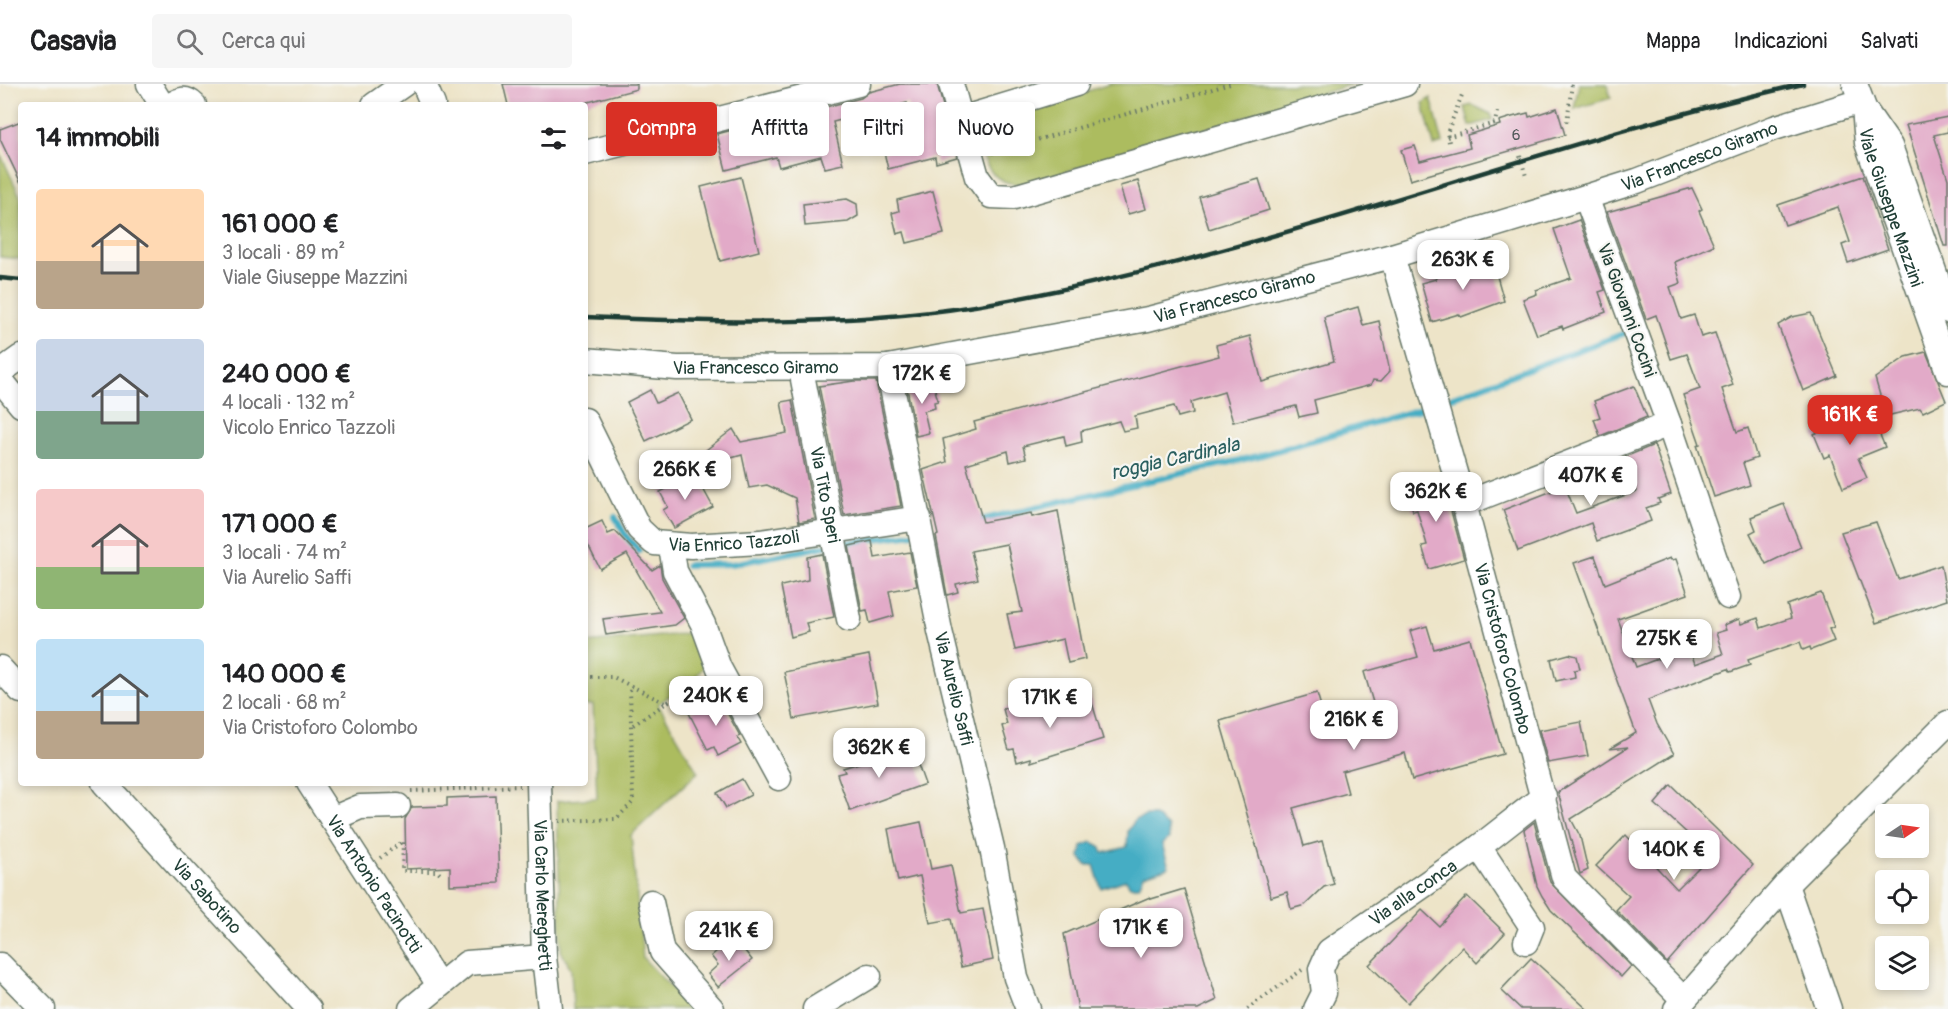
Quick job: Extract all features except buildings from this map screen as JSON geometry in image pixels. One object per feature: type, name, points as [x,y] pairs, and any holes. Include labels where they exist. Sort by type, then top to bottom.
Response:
[{"type":"street","points":[[149,84],[160,102]]},
{"type":"street","points":[[378,102],[404,84]]},
{"type":"street","points":[[424,84],[433,102]]},
{"type":"street","points":[[588,152],[858,84]]},
{"type":"street","points":[[951,84],[957,102]]},
{"type":"street","points":[[1017,102],[1076,84]]},
{"type":"street","points":[[971,156],[977,177],[991,196],[1014,196],[1399,85]]},
{"type":"street","name":"Via Francesco Giramo","points":[[588,360],[676,368],[888,367],[1148,319],[1392,256],[1637,182],[1774,128],[1860,98]]},
{"type":"street","name":"Viale Giuseppe Mazzini","points":[[1860,98],[1890,146],[1948,310]]},
{"type":"street","name":"Viale Giuseppe Mazzini","points":[[1860,98],[1867,143],[1948,372]]},
{"type":"street","points":[[176,102],[180,99],[191,102]]},
{"type":"street","name":"Via Giovanni Cocini","points":[[1586,197],[1669,424],[1728,597]]},
{"type":"street","name":"Via Cristoforo Colombo","points":[[1392,256],[1464,504],[1544,796],[1564,878],[1680,1005]]},
{"type":"street","points":[[0,372],[18,359]]},
{"type":"street","name":"Via Aurelio Saffi","points":[[888,367],[942,642],[992,848],[1016,978],[1028,1009]]},
{"type":"street","name":"Via Tito Speri","points":[[801,369],[834,531],[849,619]]},
{"type":"street","points":[[0,379],[18,401]]},
{"type":"street","points":[[1464,504],[1669,424]]},
{"type":"street","name":"Via Enrico Tazzoli","points":[[588,426],[639,529],[654,543],[671,546],[760,542],[919,518]]},
{"type":"street","points":[[671,546],[675,571],[703,624],[719,668],[779,777]]},
{"type":"street","points":[[0,668],[18,688]]},
{"type":"street","points":[[1680,1005],[1786,885],[1948,723]]},
{"type":"street","name":"Via Sabotino","points":[[107,786],[309,1009]]},
{"type":"street","name":"Via Antonio Pacinotti","points":[[311,786],[439,985]]},
{"type":"street","name":"Via Carlo Mereghetti","points":[[539,786],[544,957],[550,1009]]},
{"type":"street","name":"Via alla conca","points":[[1329,951],[1479,847],[1544,796]]},
{"type":"street","points":[[332,819],[360,807],[399,799]]},
{"type":"street","points":[[1479,847],[1532,927],[1526,942]]},
{"type":"street","points":[[1786,885],[1829,1009]]},
{"type":"street","points":[[651,902],[662,952],[712,1009]]},
{"type":"street","points":[[1316,1009],[1324,993],[1321,969],[1329,951]]},
{"type":"street","points":[[411,1009],[467,963],[544,957]]},
{"type":"street","points":[[0,965],[43,1009]]},
{"type":"street","points":[[814,1009],[869,976]]},
{"type":"path","points":[[972,159],[1230,84]]},
{"type":"path","points":[[1567,122],[1572,84]]},
{"type":"path","points":[[1462,95],[1448,139],[1495,123],[1497,112]]},
{"type":"path","points":[[1520,156],[1526,176]]},
{"type":"path","points":[[633,725],[719,668]]},
{"type":"path","points":[[588,677],[613,677],[667,704]]},
{"type":"path","points":[[540,823],[616,819],[633,802],[633,725],[630,686]]},
{"type":"path","points":[[399,799],[520,786]]},
{"type":"path","points":[[364,868],[403,841],[402,871],[437,871],[440,874]]},
{"type":"path","points":[[1247,1009],[1329,951]]},
{"type":"green space","points":[[1110,84],[1353,84],[1025,184],[1003,181],[990,170],[983,156],[1035,156],[1035,107]]},
{"type":"green space","points":[[1579,84],[1607,84],[1611,98],[1574,109]]},
{"type":"green space","points":[[1431,98],[1443,143],[1434,146],[1423,103]]},
{"type":"green space","points":[[1472,105],[1491,114],[1492,120],[1470,126],[1465,107]]},
{"type":"green space","points":[[0,153],[18,192],[18,259],[0,257]]},
{"type":"green space","points":[[697,627],[710,658],[694,679],[658,704],[698,772],[631,835],[643,958],[691,1009],[573,1009],[571,969],[561,951],[557,801],[597,798],[593,705],[588,705],[588,643],[683,634]]},
{"type":"water","points":[[1155,816],[1168,827],[1169,839],[1162,844],[1169,867],[1144,875],[1139,886],[1130,886],[1126,880],[1101,888],[1094,865],[1086,865],[1080,857],[1082,846],[1092,842],[1100,846],[1103,853],[1127,847],[1128,831],[1135,820]]},
{"type":"waterway","name":"roggia Cardinala","points":[[1442,401],[1628,332]]},
{"type":"waterway","name":"roggia Cardinala","points":[[976,521],[1258,456],[1424,408]]},
{"type":"waterway","name":"roggia Cardinala","points":[[615,517],[626,536],[639,551]]},
{"type":"waterway","name":"roggia Cardinala","points":[[843,543],[914,534]]},
{"type":"waterway","name":"roggia Cardinala","points":[[687,565],[732,564],[831,545]]},
{"type":"railway","points":[[588,317],[688,321],[792,321],[895,316],[998,302],[1100,281],[1201,256],[1302,228],[1601,137],[1803,84]]},
{"type":"railway","points":[[0,278],[18,280]]}]
